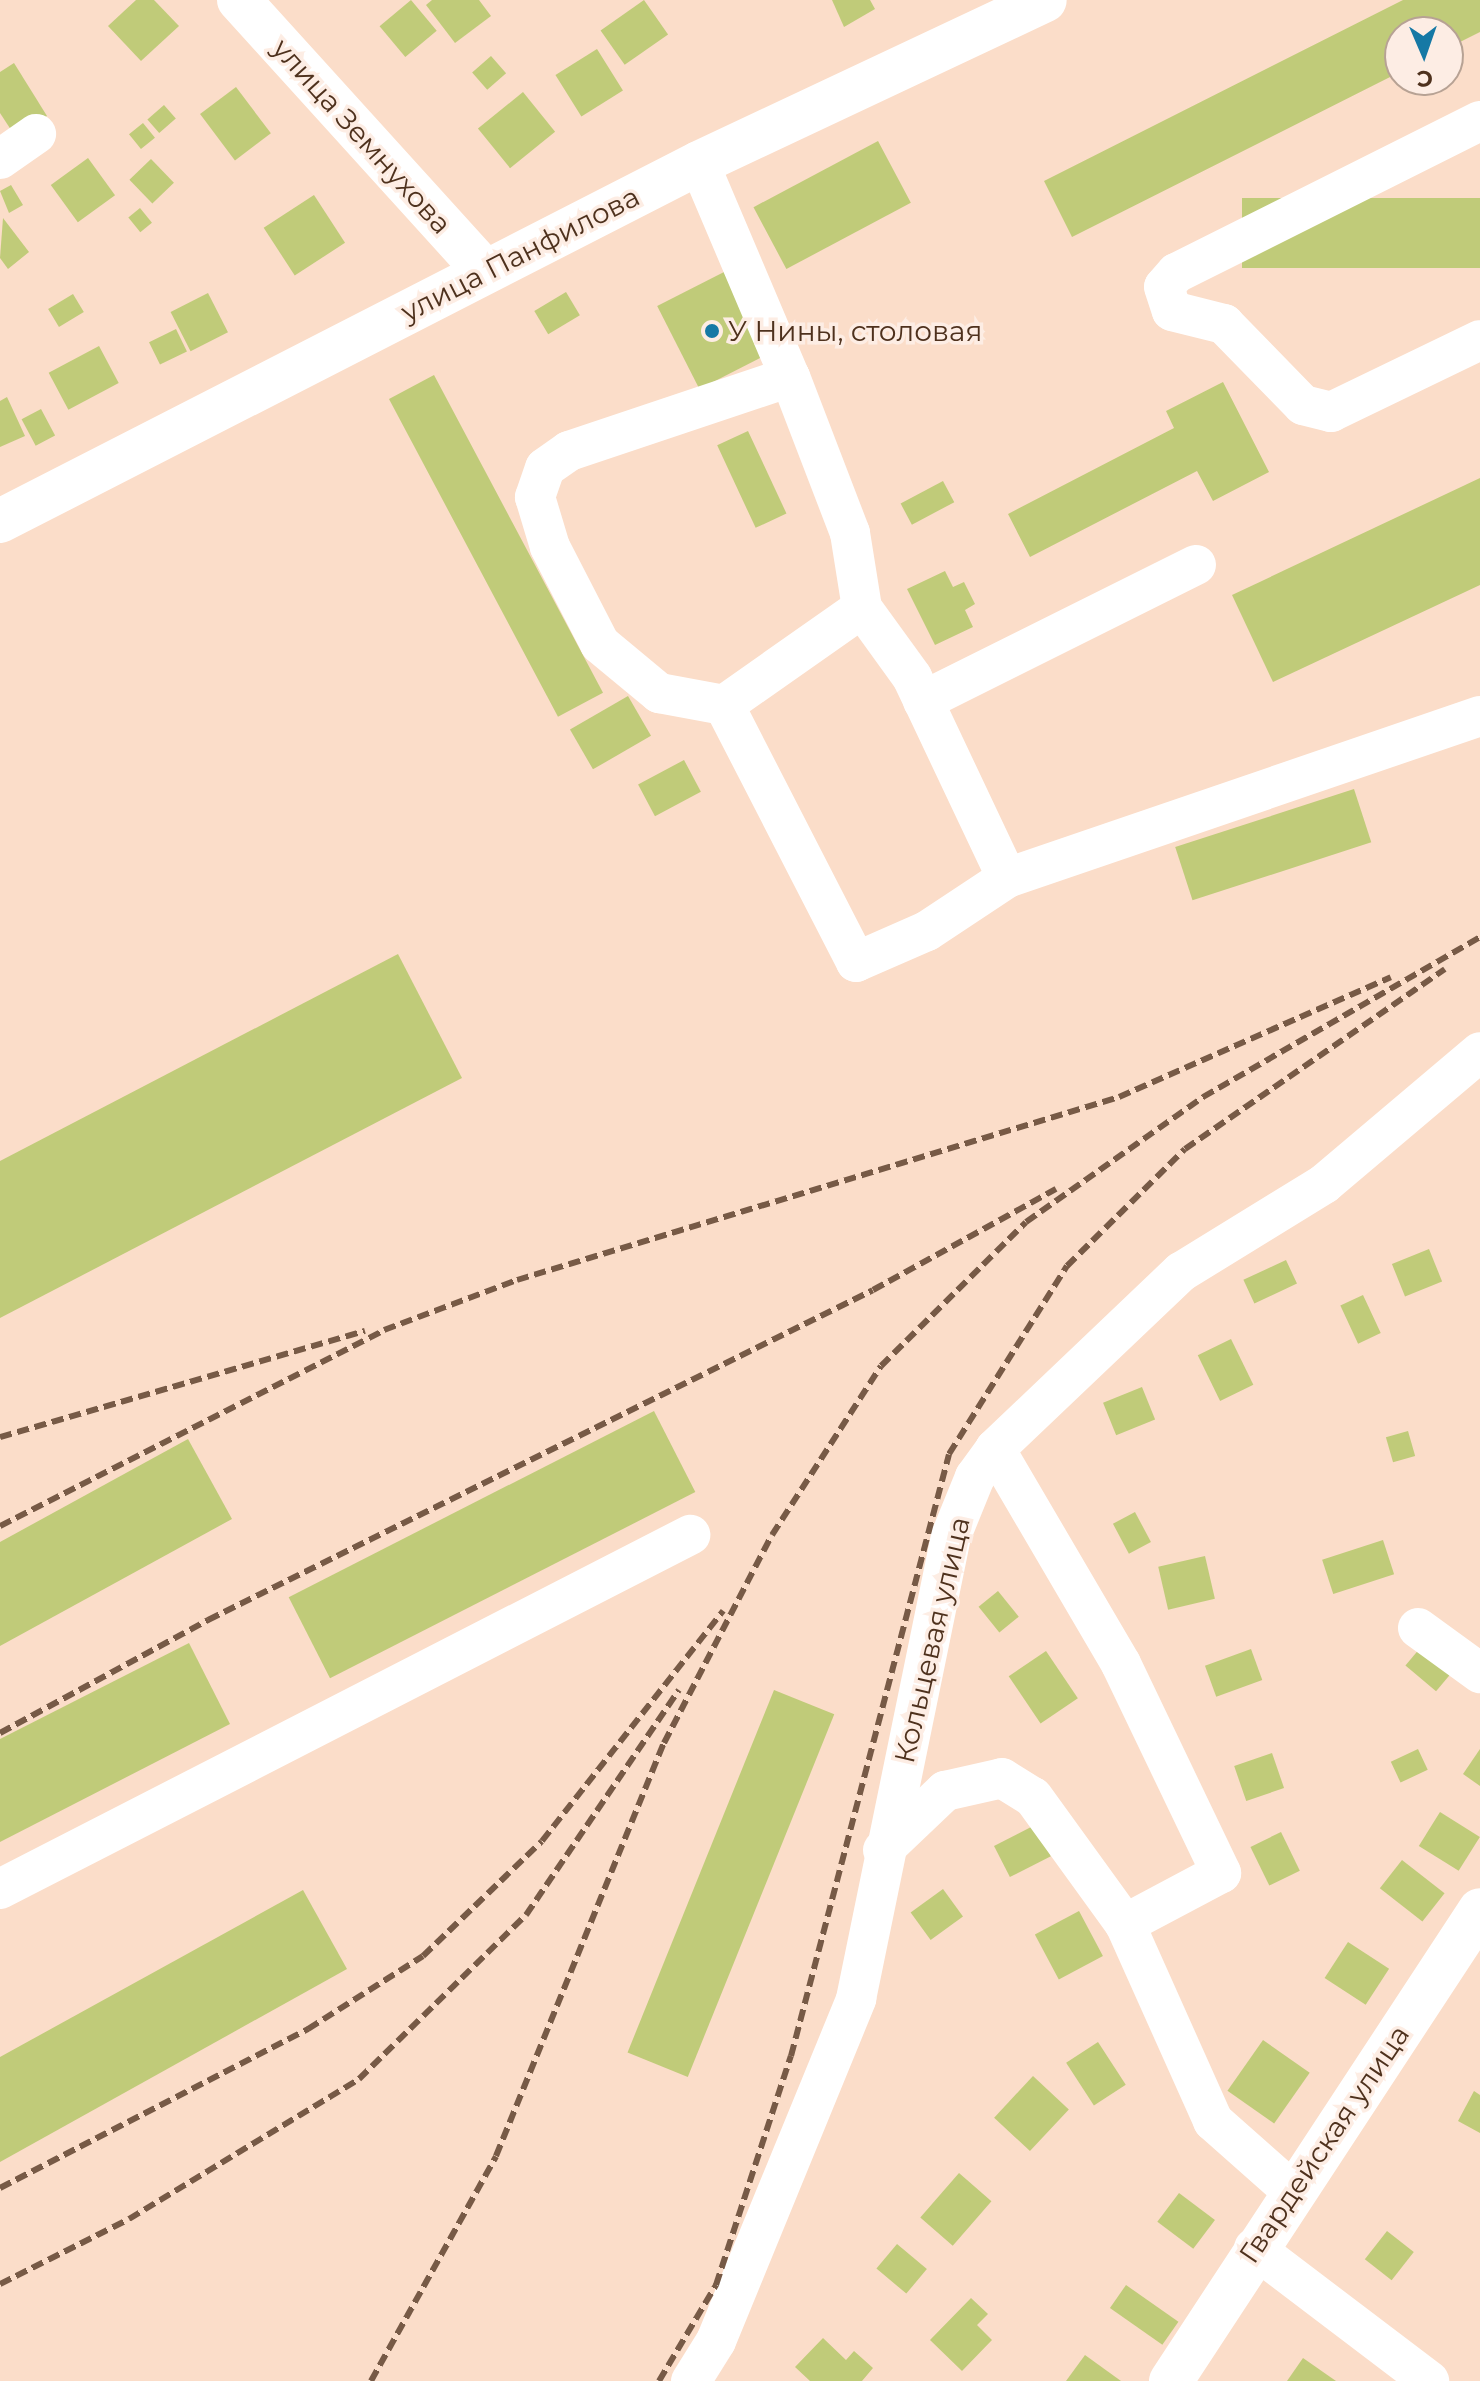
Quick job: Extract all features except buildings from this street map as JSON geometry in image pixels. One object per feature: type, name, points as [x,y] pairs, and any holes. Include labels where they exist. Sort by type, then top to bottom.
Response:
[{"type":"main road","name":"улица Земнухова","points":[[239,0],[485,271]]},
{"type":"main road","name":"улица Панфилова","points":[[0,521],[699,163],[1045,0]]},
{"type":"main road","name":"Гвардейская улица","points":[[1171,2381],[1254,2248],[1480,1910]]},
{"type":"street","points":[[1480,121],[1176,273],[1164,287],[1172,311],[1224,324],[1303,405],[1331,412],[1480,340]]},
{"type":"street","points":[[0,159],[36,134]]},
{"type":"street","points":[[699,163],[790,377],[850,533],[862,608],[923,701],[1007,878]]},
{"type":"street","points":[[790,377],[569,451],[545,468],[535,497],[550,547],[600,644],[625,672],[659,693],[724,705],[862,608]]},
{"type":"street","points":[[923,701],[1196,565]]},
{"type":"street","points":[[724,705],[856,962],[927,931],[1007,878],[1480,716]]},
{"type":"street","name":"Кольцевая улица","points":[[691,2381],[716,2341],[856,1999],[883,1850],[951,1536],[995,1449],[1181,1272],[1324,1184],[1480,1052]]},
{"type":"street","points":[[995,1449],[1121,1664],[1221,1873],[1125,1924]]},
{"type":"street","points":[[0,1889],[690,1535]]},
{"type":"street","points":[[1418,1628],[1480,1673]]},
{"type":"street","points":[[883,1850],[945,1791],[1002,1778],[1033,1797],[1125,1924],[1213,2121],[1292,2191]]},
{"type":"street","points":[[1254,2248],[1429,2381]]},
{"type":"railway","points":[[371,2381],[496,2156],[664,1743],[772,1535],[881,1366],[1026,1222],[1203,1097],[1480,937]]},
{"type":"railway","points":[[659,2381],[716,2285],[791,2056],[949,1454],[1067,1266],[1185,1149],[1445,969]]},
{"type":"railway","points":[[0,1526],[384,1330],[517,1280],[1119,1097],[1391,977]]},
{"type":"railway","points":[[0,1733],[208,1620],[873,1290],[1056,1189]]},
{"type":"railway","points":[[0,1437],[365,1331]]},
{"type":"railway","points":[[0,2188],[308,2029],[423,1956],[542,1841],[723,1611]]},
{"type":"railway","points":[[0,2284],[129,2219],[359,2079],[526,1915],[679,1690]]},
{"type":"place","name":"У Нины, столовая","points":[[712,331]]}]
